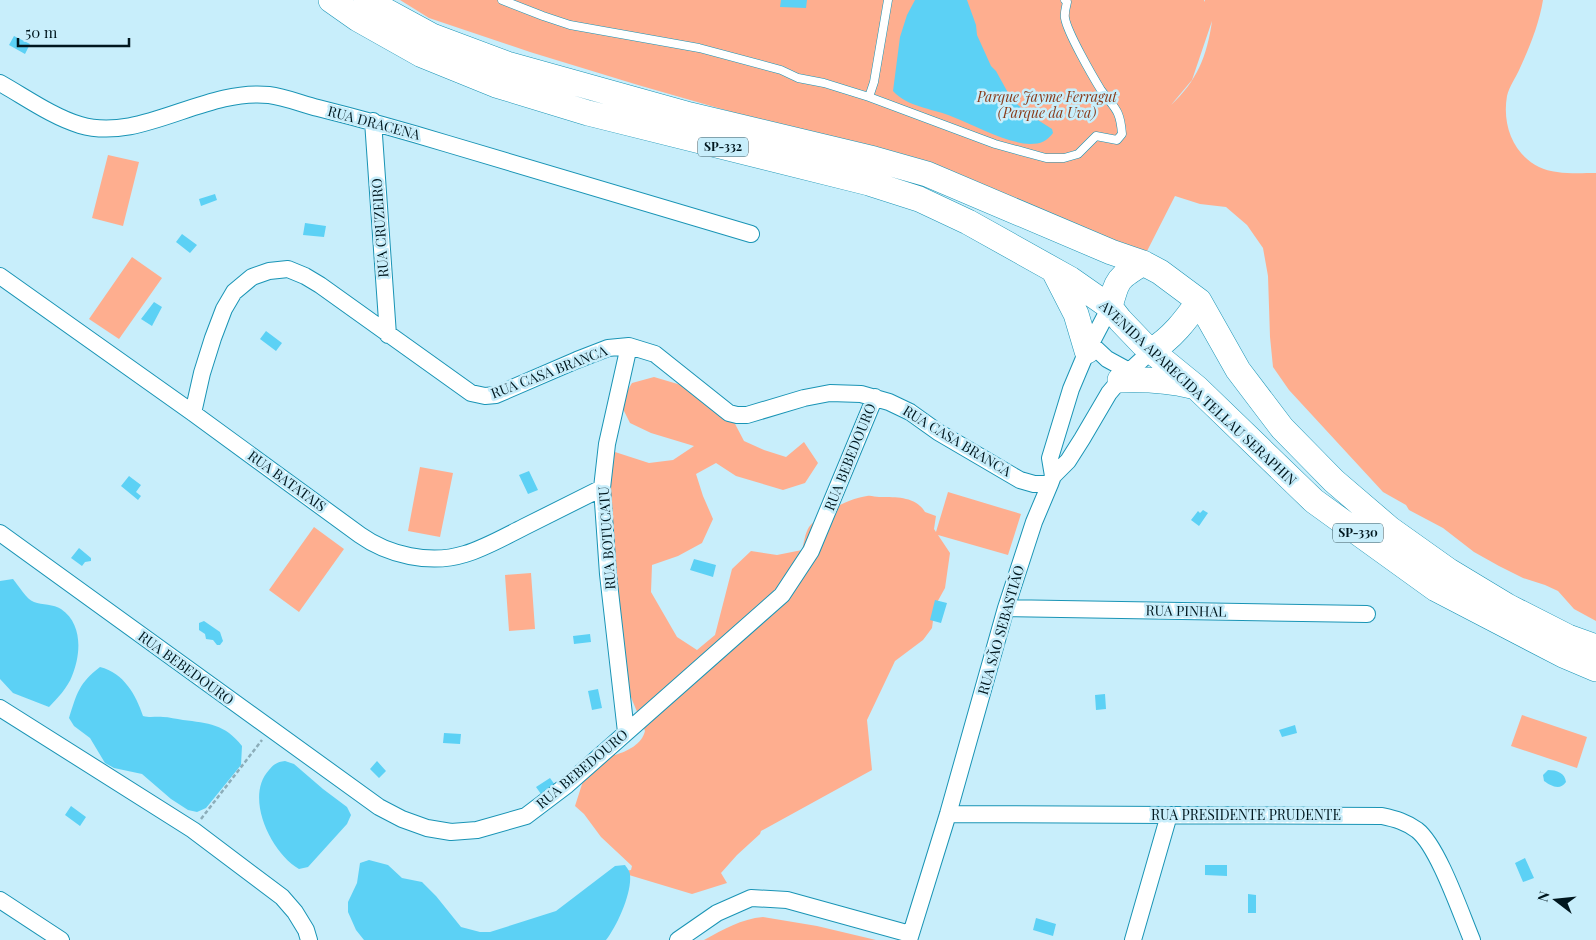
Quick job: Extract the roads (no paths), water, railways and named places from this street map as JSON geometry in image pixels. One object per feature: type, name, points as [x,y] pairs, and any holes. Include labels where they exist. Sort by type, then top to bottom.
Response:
[{"type":"main road","name":"AVENIDA APARECIDA TELLAU SERAPHIN","points":[[331,0],[358,19],[422,55],[496,85],[588,113],[869,183],[919,199],[968,222],[1054,270],[1110,307],[1120,320],[1151,351],[1196,388],[1314,501],[1436,589],[1563,655],[1596,669]]},
{"type":"main road","name":"SP-332","points":[[366,0],[432,36],[507,64],[690,115],[927,174],[1111,252],[1143,263]]},
{"type":"main road","points":[[1110,307],[1116,284],[1124,275],[1143,263],[1160,272],[1199,301],[1170,338],[1151,351]]},
{"type":"main road","points":[[1054,270],[1076,314],[1089,348]]},
{"type":"main road","name":"SP-330","points":[[1199,301],[1238,370],[1282,428],[1334,481],[1390,528],[1449,571],[1507,606],[1568,637],[1596,647]]},
{"type":"main road","points":[[1124,376],[1174,382],[1196,388]]},
{"type":"street","name":"RUA DRACENA","points":[[0,83],[66,120],[98,129],[119,128],[137,124],[227,97],[248,94],[270,96],[372,121],[751,234]]},
{"type":"street","name":"RUA CRUZEIRO","points":[[372,121],[388,335]]},
{"type":"street","name":"RUA CASA BRANCA","points":[[193,413],[202,372],[224,309],[234,292],[252,277],[269,271],[288,269],[305,276],[471,393],[485,396],[496,395],[608,348],[629,346],[655,354],[729,413],[748,415],[804,398],[830,393],[861,394],[890,402],[910,412],[938,432],[1020,480],[1034,484],[1051,480]]},
{"type":"street","name":"RUA BATATAIS","points":[[0,276],[373,544],[405,555],[435,558],[462,555],[484,547],[602,488]]},
{"type":"street","points":[[1051,480],[1050,458],[1071,389],[1110,307]]},
{"type":"street","name":"RUA BOTUCATU","points":[[626,732],[609,583],[602,488],[607,444],[629,346]]},
{"type":"street","points":[[1089,348],[1107,359],[1124,376]]},
{"type":"street","name":"RUA SÃO SEBASTIÃO","points":[[910,937],[948,814],[1006,608],[1034,522],[1051,480],[1068,461],[1103,403],[1124,376],[1151,351]]},
{"type":"street","name":"RUA BEBEDOURO","points":[[0,533],[379,807],[402,819],[427,828],[451,832],[478,830],[526,816],[568,785],[782,595],[812,551],[875,397]]},
{"type":"street","name":"RUA PINHAL","points":[[1006,608],[1367,614]]},
{"type":"street","points":[[0,708],[193,830],[282,897],[296,912],[309,940]]},
{"type":"street","name":"RUA PRESIDENTE PRUDENTE","points":[[948,814],[1382,816],[1402,820],[1419,831],[1431,848],[1472,940]]},
{"type":"street","points":[[1133,940],[1168,815]]},
{"type":"street","points":[[678,940],[717,913],[751,898],[787,900],[910,937]]},
{"type":"street","points":[[0,900],[61,940]]},
{"type":"lane","points":[[502,0],[570,25],[699,48],[781,70],[798,78],[824,83],[869,97],[995,144],[1046,158],[1064,158],[1078,154],[1096,136],[1117,140],[1122,134],[1121,118],[1114,105],[1101,90],[1071,34],[1065,18],[1067,2],[1065,0]]},
{"type":"lane","points":[[869,97],[874,82],[888,0]]},
{"type":"water","points":[[781,0],[807,0],[806,8],[780,7]]},
{"type":"water","points":[[915,0],[967,0],[976,25],[977,35],[991,66],[996,71],[1012,100],[1030,115],[1052,129],[1053,133],[1048,138],[1041,143],[1034,144],[1011,141],[946,114],[909,102],[893,91],[900,37],[907,15]]},
{"type":"water","points":[[14,36],[30,44],[25,54],[9,45]]},
{"type":"water","points":[[215,194],[217,200],[201,206],[199,199]]},
{"type":"water","points":[[305,223],[326,226],[324,237],[303,235]]},
{"type":"water","points":[[182,234],[197,245],[190,253],[176,242]]},
{"type":"water","points":[[154,302],[162,307],[152,326],[141,319]]},
{"type":"water","points":[[266,331],[282,343],[276,351],[260,339]]},
{"type":"water","points":[[529,471],[538,490],[528,494],[519,475]]},
{"type":"water","points":[[129,476],[141,485],[136,492],[141,496],[138,500],[121,486]]},
{"type":"water","points":[[1203,510],[1208,513],[1199,526],[1191,520],[1198,511],[1200,513]]},
{"type":"water","points":[[79,548],[91,558],[91,561],[85,562],[82,566],[71,558]]},
{"type":"water","points":[[694,559],[716,565],[713,577],[690,570]]},
{"type":"water","points":[[13,579],[31,600],[61,609],[68,615],[77,631],[77,658],[72,676],[65,689],[49,707],[13,693],[0,679],[0,581]]},
{"type":"water","points":[[935,600],[947,603],[941,623],[930,620]]},
{"type":"water","points":[[204,621],[220,632],[223,641],[220,645],[217,645],[213,640],[206,639],[205,634],[199,630],[199,623]]},
{"type":"water","points":[[590,634],[591,642],[574,644],[573,636]]},
{"type":"water","points":[[100,667],[116,674],[128,686],[137,700],[143,716],[168,717],[215,726],[229,733],[242,746],[241,765],[206,808],[197,812],[188,810],[171,799],[142,774],[114,768],[105,763],[90,738],[74,726],[69,718],[77,695],[87,678]]},
{"type":"water","points":[[598,689],[602,708],[592,710],[588,691]]},
{"type":"water","points":[[1105,694],[1106,709],[1096,710],[1095,695]]},
{"type":"water","points":[[1295,725],[1297,733],[1282,737],[1279,730]]},
{"type":"water","points":[[444,733],[461,734],[460,744],[443,743]]},
{"type":"water","points":[[285,761],[294,764],[347,807],[351,815],[347,824],[308,867],[299,869],[279,851],[264,824],[260,809],[259,795],[262,781],[272,766]]},
{"type":"water","points":[[377,761],[386,771],[379,778],[370,769]]},
{"type":"water","points":[[1548,770],[1564,776],[1566,782],[1564,785],[1552,786],[1544,781],[1543,775]]},
{"type":"water","points":[[550,778],[555,785],[541,794],[536,787]]},
{"type":"water","points":[[71,806],[86,817],[80,826],[65,815]]},
{"type":"water","points":[[1525,858],[1534,878],[1523,882],[1515,863]]},
{"type":"water","points":[[369,860],[388,865],[402,878],[422,882],[461,927],[480,932],[490,932],[556,911],[615,866],[625,865],[630,872],[630,882],[623,909],[606,940],[364,940],[356,930],[348,912],[348,902],[357,883],[360,863]]},
{"type":"water","points":[[1205,865],[1227,865],[1227,876],[1205,875]]},
{"type":"water","points":[[1248,894],[1256,895],[1256,913],[1248,913]]},
{"type":"water","points":[[1036,918],[1056,924],[1053,936],[1033,930]]},
{"type":"park label","name":"Parque Jayme Ferragut (Parque da Uva)","points":[[1047,105]]}]
